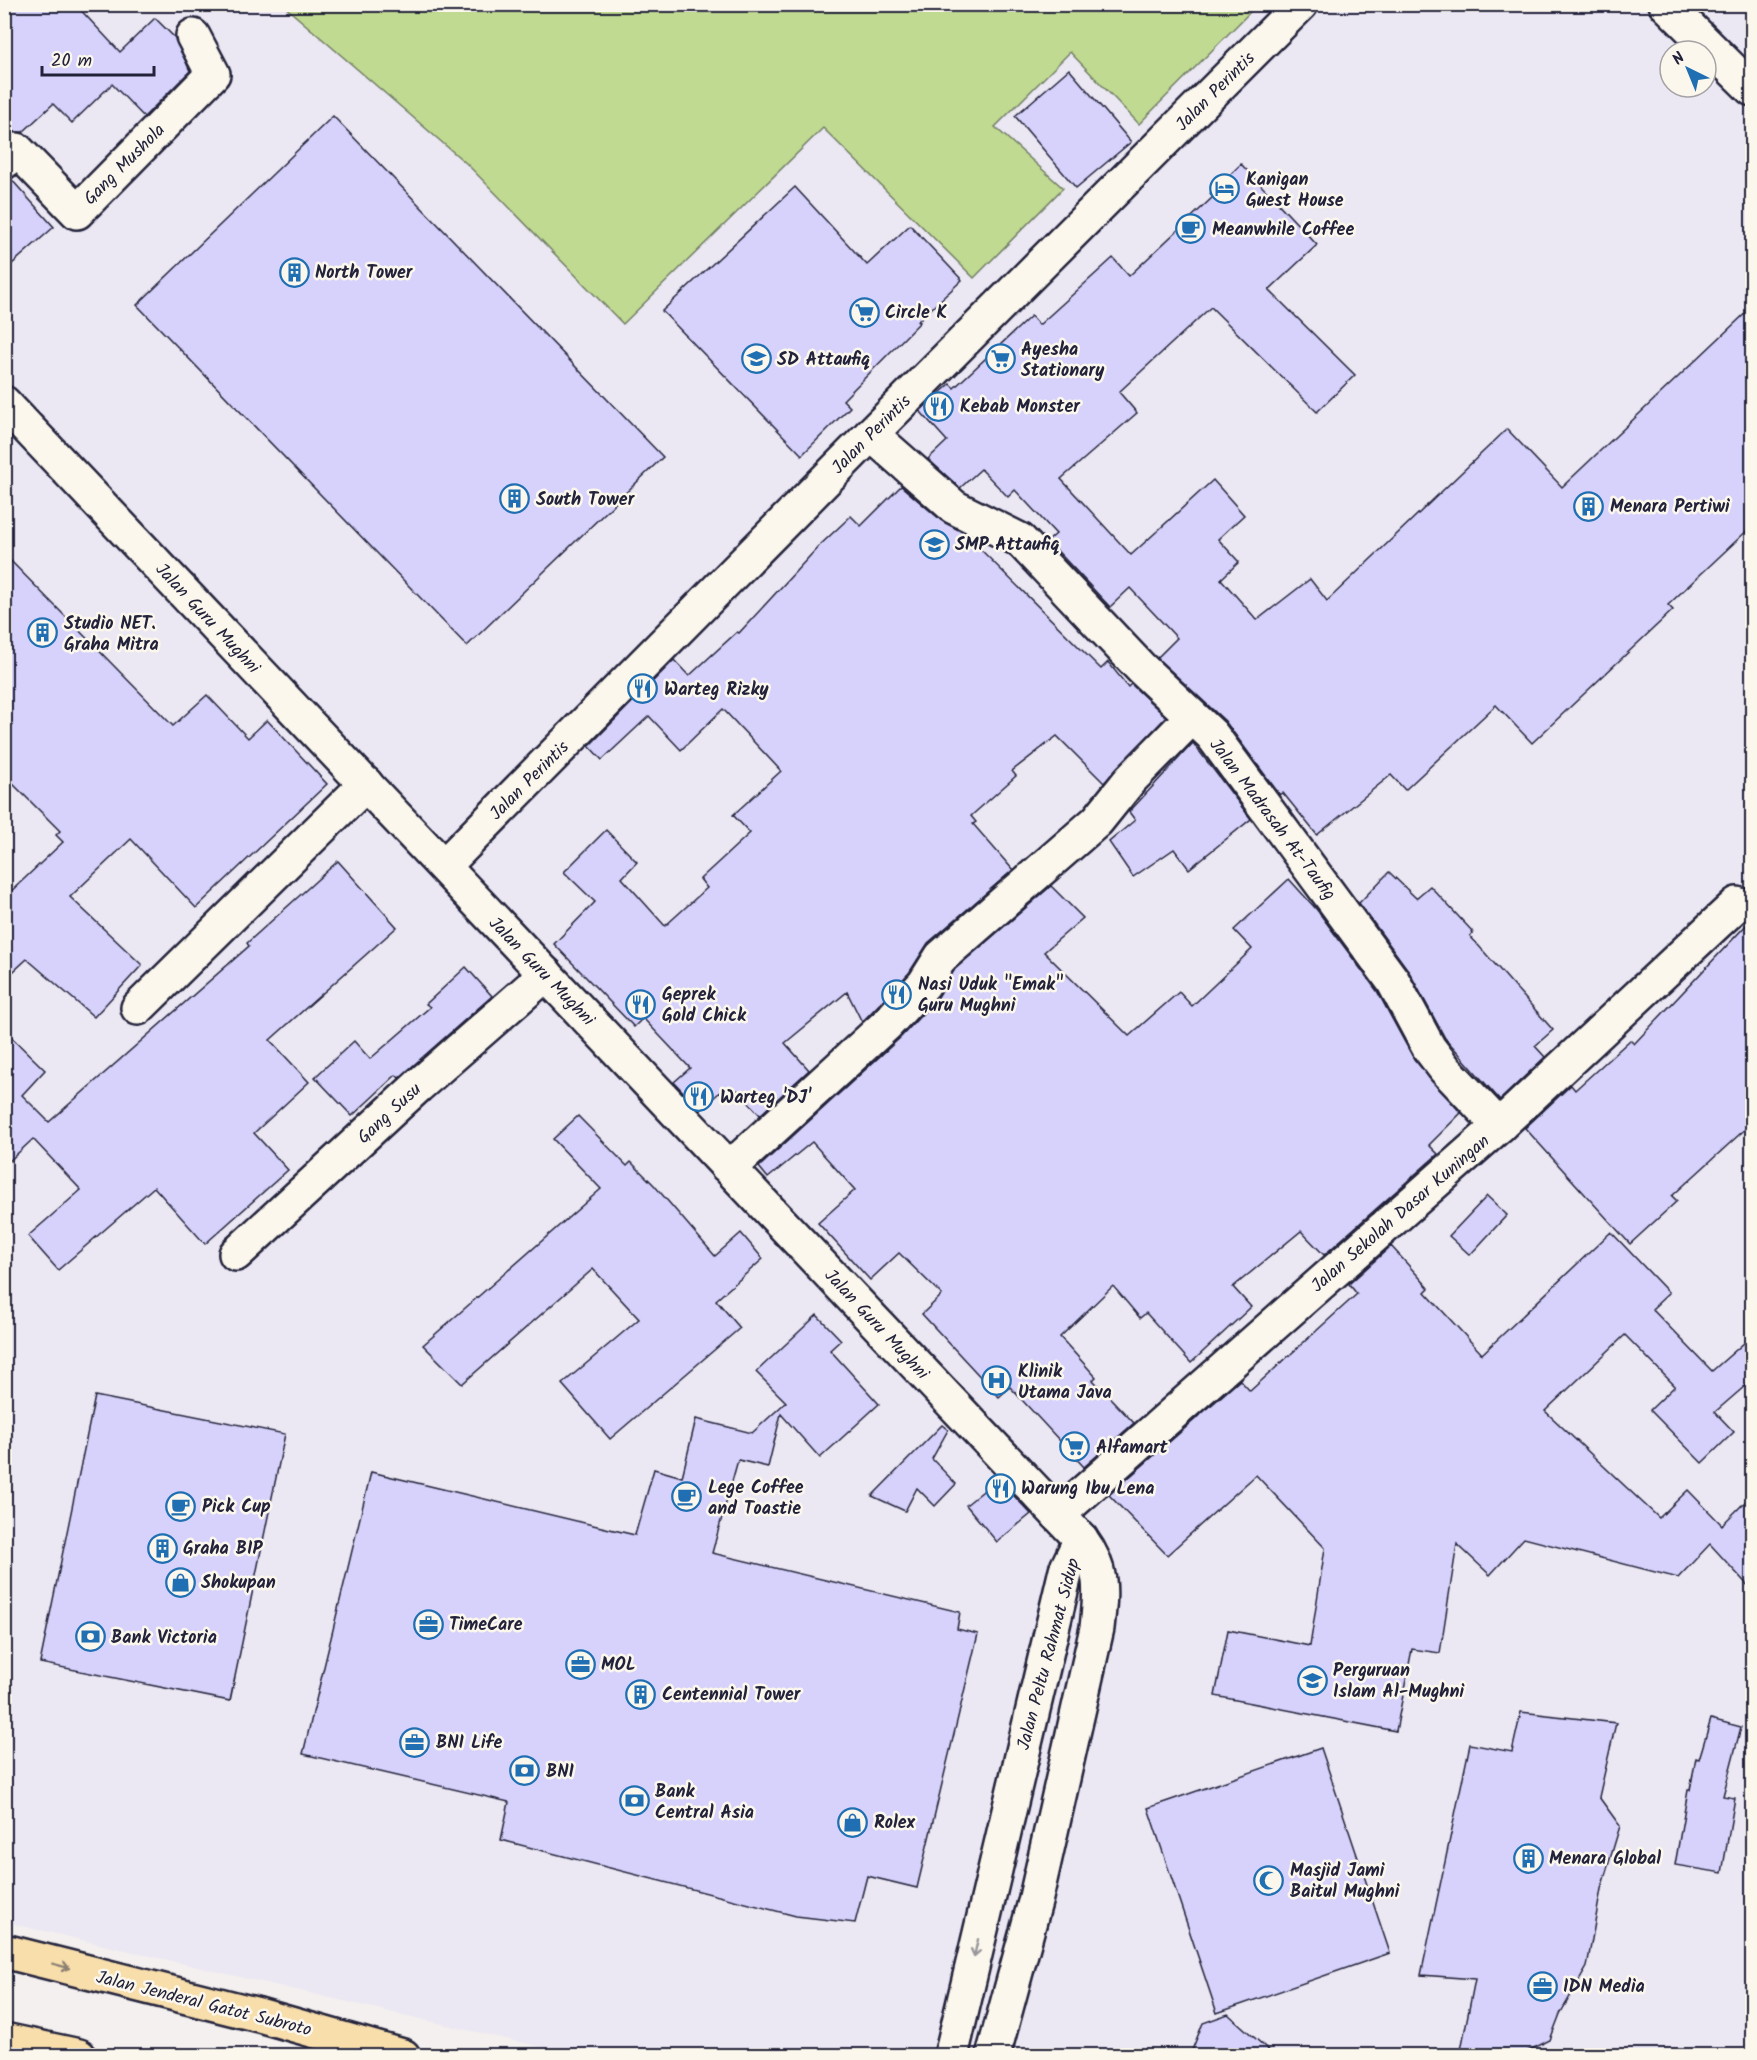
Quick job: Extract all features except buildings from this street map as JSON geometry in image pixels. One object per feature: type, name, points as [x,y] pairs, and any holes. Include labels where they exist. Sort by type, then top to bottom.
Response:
[{"type":"highway","name":"Jalan Jenderal Gatot Subroto","points":[[4,1951],[259,2015],[403,2055]]},
{"type":"highway","points":[[4,2040],[79,2055]]},
{"type":"street","name":"Jalan Perintis","points":[[444,866],[1301,4]]},
{"type":"street","points":[[1666,4],[1752,89]]},
{"type":"street","name":"Gang Mushola","points":[[4,162],[17,150],[77,212],[213,74],[193,36]]},
{"type":"street","name":"Jalan Guru Mughni","points":[[4,403],[1081,1539]]},
{"type":"street","name":"Jalan Madrasah At-Taufig","points":[[871,434],[954,507],[1020,540],[1141,668],[1212,735],[1393,981],[1439,1062],[1498,1126]]},
{"type":"street","points":[[726,1165],[742,1157],[887,1024],[924,984],[941,957],[975,924],[1097,820],[1130,780],[1192,717]]},
{"type":"street","points":[[138,1008],[366,784]]},
{"type":"street","name":"Jalan Sekolah Dasar Kuningan","points":[[1058,1515],[1498,1126],[1737,904]]},
{"type":"street","name":"Gang Susu","points":[[236,1254],[418,1086],[546,974]]},
{"type":"street","name":"Jalan Peltu Rahmat Sidup","points":[[951,2055],[1066,1570],[1081,1539],[1094,1556],[1101,1587],[1097,1628],[1035,1902],[993,2055]]},
{"type":"street","points":[[990,1891],[1035,1902]]},
{"type":"shaded area","points":[[5,5],[1752,5],[1752,1722],[1743,1731],[1752,1733],[1752,2055],[575,2055],[5,1922]]},
{"type":"green space","points":[[283,5],[1257,5],[1139,124],[1070,52],[995,127],[1063,188],[974,278],[823,128],[623,324],[467,164]]},
{"type":"place","name":"Kanigan Guest House","points":[[1225,189]]},
{"type":"place","name":"Meanwhile Coffee","points":[[1191,229]]},
{"type":"place","name":"North Tower","points":[[294,272]]},
{"type":"place","name":"Circle K","points":[[864,312]]},
{"type":"place","name":"SD Attaufiq","points":[[756,359]]},
{"type":"place","name":"Ayesha Stationary","points":[[1000,359]]},
{"type":"place","name":"Kebab Monster","points":[[939,406]]},
{"type":"place","name":"South Tower","points":[[515,499]]},
{"type":"place","name":"Menara Pertiwi","points":[[1589,506]]},
{"type":"place","name":"SMP Attaufiq","points":[[934,544]]},
{"type":"place","name":"Studio NET. Graha Mitra","points":[[43,633]]},
{"type":"place","name":"Warteg Rizky","points":[[643,689]]},
{"type":"place","name":"Nasi Uduk \"Emak\" Guru Mughni","points":[[897,994]]},
{"type":"place","name":"Geprek Gold Chick","points":[[641,1004]]},
{"type":"place","name":"Warteg 'DJ'","points":[[699,1097]]},
{"type":"place","name":"Klinik Utama Java","points":[[997,1381]]},
{"type":"place","name":"Alfamart","points":[[1075,1447]]},
{"type":"place","name":"Warung Ibu Lena","points":[[1000,1488]]},
{"type":"place","name":"Lege Coffee and Toastie","points":[[687,1497]]},
{"type":"place","name":"Pick Cup","points":[[181,1506]]},
{"type":"place","name":"Graha BIP","points":[[162,1548]]},
{"type":"place","name":"Shokupan","points":[[180,1582]]},
{"type":"place","name":"TimeCare","points":[[428,1624]]},
{"type":"place","name":"Bank Victoria","points":[[90,1637]]},
{"type":"place","name":"MOL","points":[[580,1664]]},
{"type":"place","name":"Perguruan Islam Al-Mughni","points":[[1312,1680]]},
{"type":"place","name":"Centennial Tower","points":[[641,1694]]},
{"type":"place","name":"BNI Life","points":[[415,1742]]},
{"type":"place","name":"BNI","points":[[525,1771]]},
{"type":"place","name":"Bank Central Asia","points":[[634,1801]]},
{"type":"place","name":"Rolex","points":[[853,1822]]},
{"type":"place","name":"Menara Global","points":[[1528,1858]]},
{"type":"place","name":"Masjid Jami Baitul Mughni","points":[[1269,1880]]},
{"type":"place","name":"IDN Media","points":[[1542,1986]]}]
